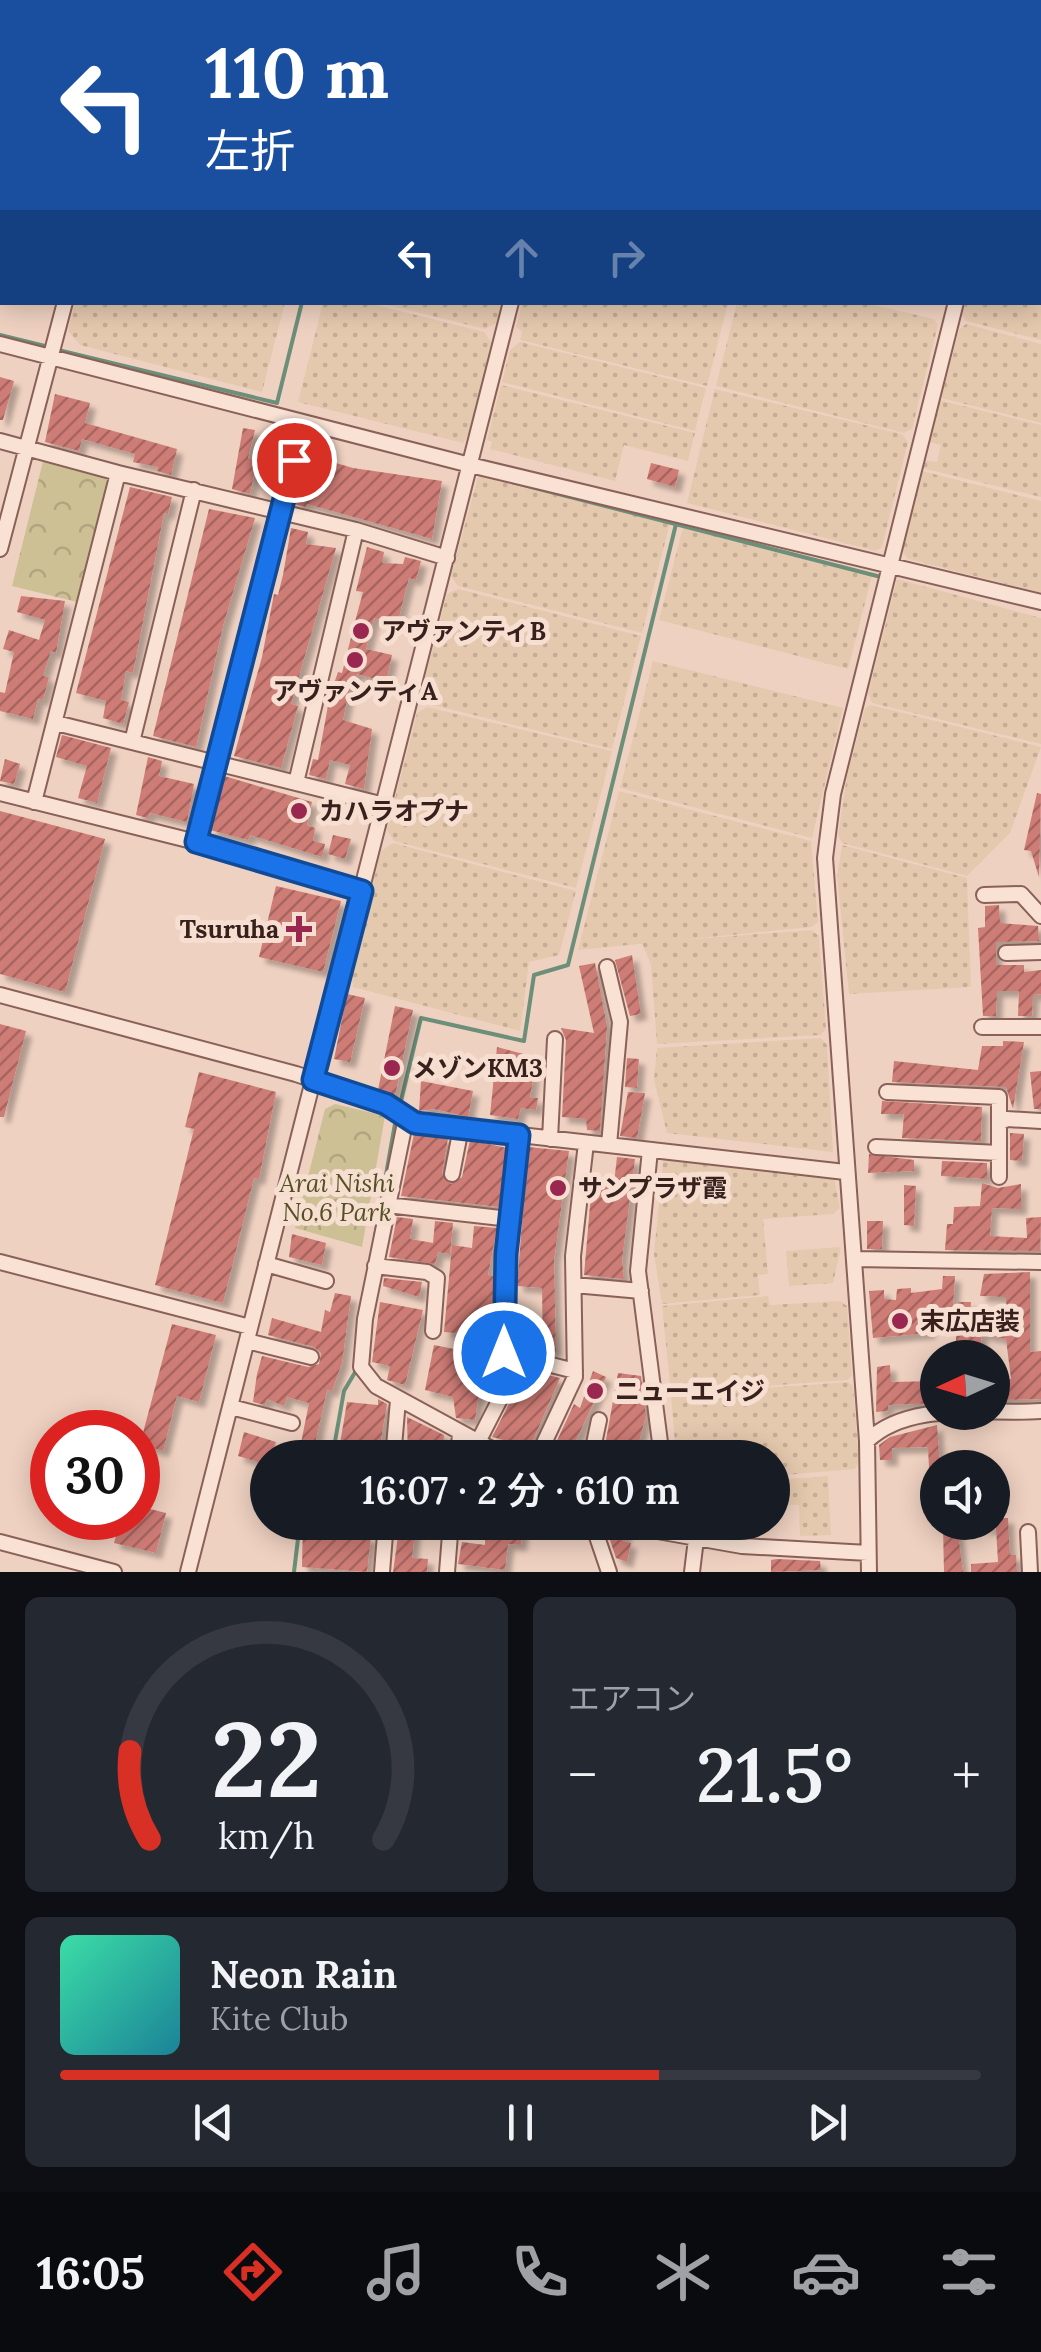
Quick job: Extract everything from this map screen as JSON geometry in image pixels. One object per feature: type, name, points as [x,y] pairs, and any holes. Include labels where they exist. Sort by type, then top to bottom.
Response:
[{"type":"street","points":[[0,546],[44,370],[55,352],[64,305]]},
{"type":"street","points":[[188,1572],[510,305]]},
{"type":"street","points":[[869,1572],[867,1441],[824,858],[832,794],[955,305]]},
{"type":"street","points":[[0,344],[55,352],[304,423],[1041,602]]},
{"type":"street","points":[[196,842],[304,423]]},
{"type":"street","points":[[0,442],[356,530],[446,558]]},
{"type":"street","points":[[34,802],[118,473]]},
{"type":"street","points":[[132,742],[194,490]]},
{"type":"street","points":[[296,783],[356,530]]},
{"type":"street","points":[[56,723],[384,805]]},
{"type":"street","points":[[0,794],[196,842],[362,891]]},
{"type":"street","points":[[984,895],[1021,894],[1041,916]]},
{"type":"street","points":[[1006,953],[1041,952]]},
{"type":"street","points":[[607,967],[620,1022],[609,1146]]},
{"type":"street","points":[[0,995],[313,1080],[400,1113],[461,1128],[845,1172]]},
{"type":"street","points":[[982,1027],[1041,1027]]},
{"type":"street","points":[[550,1139],[555,1039]]},
{"type":"street","points":[[887,1092],[999,1097],[999,1178]]},
{"type":"street","points":[[400,1113],[362,1366],[376,1386],[474,1440]]},
{"type":"street","points":[[999,1123],[1006,1119],[1041,1121]]},
{"type":"street","points":[[452,1174],[461,1128]]},
{"type":"street","points":[[479,1440],[500,1399],[519,1135]]},
{"type":"street","points":[[547,1440],[571,1393],[575,1371],[574,1286],[586,1143]]},
{"type":"street","points":[[876,1147],[999,1153]]},
{"type":"street","points":[[650,1150],[638,1271],[660,1440]]},
{"type":"street","points":[[387,1205],[510,1219]]},
{"type":"street","points":[[854,1260],[1041,1262]]},
{"type":"street","points":[[0,1262],[249,1334],[312,1357]]},
{"type":"street","points":[[266,1264],[326,1281]]},
{"type":"street","points":[[375,1266],[427,1272],[437,1278],[433,1331]]},
{"type":"street","points":[[574,1286],[640,1291]]},
{"type":"street","points":[[504,1353],[575,1371]]},
{"type":"street","points":[[394,1440],[398,1400]]},
{"type":"street","points":[[231,1407],[292,1422]]},
{"type":"street","points":[[867,1441],[884,1425],[912,1416],[1041,1410]]},
{"type":"street","points":[[595,1440],[599,1420]]},
{"type":"street","points":[[459,1440],[460,1433]]},
{"type":"street","points":[[1028,1532],[1030,1572]]},
{"type":"street","points":[[382,1572],[385,1540]]},
{"type":"street","points":[[446,1572],[449,1540]]},
{"type":"street","points":[[598,1540],[609,1572]]},
{"type":"street","points":[[692,1572],[696,1540]]},
{"type":"street","points":[[719,1540],[868,1553]]},
{"type":"street","points":[[0,1542],[114,1572]]},
{"type":"shaded area","points":[[74,305],[284,305],[262,392],[80,345],[68,331]]},
{"type":"shaded area","points":[[322,305],[376,305],[484,332],[492,343],[469,435],[463,443],[298,402]]},
{"type":"shaded area","points":[[388,305],[502,305],[497,323],[485,329]]},
{"type":"shaded area","points":[[521,305],[727,305],[707,386],[520,340],[522,331],[516,327]]},
{"type":"shaded area","points":[[736,305],[874,305],[934,319],[938,325],[912,429],[904,433],[716,386]]},
{"type":"shaded area","points":[[965,305],[1041,305],[1041,340],[966,321],[962,315]]},
{"type":"shaded area","points":[[966,324],[1041,344],[1041,423],[941,398],[959,330]]},
{"type":"shaded area","points":[[520,342],[706,388],[695,431],[502,382],[510,350]]},
{"type":"shaded area","points":[[501,385],[695,433],[688,461],[624,445],[615,481],[490,449],[492,442],[487,440]]},
{"type":"shaded area","points":[[715,389],[902,434],[908,442],[882,547],[876,551],[687,503]]},
{"type":"shaded area","points":[[939,400],[1041,425],[1041,497],[922,468],[924,460],[937,462],[941,445],[929,442]]},
{"type":"shaded area","points":[[922,471],[1041,501],[1041,593],[908,559],[902,551]]},
{"type":"shaded area","points":[[479,473],[672,515],[642,633],[458,586],[451,576]]},
{"type":"shaded area","points":[[683,527],[872,576],[848,669],[659,620]]},
{"type":"shaded area","points":[[897,579],[1041,618],[1041,744],[872,703],[868,694]]},
{"type":"shaded area","points":[[458,589],[641,636],[612,749],[429,704],[421,694],[447,594]]},
{"type":"shaded area","points":[[653,661],[843,708],[812,838],[620,788]]},
{"type":"shaded area","points":[[871,705],[1041,747],[1010,833],[967,876],[842,843],[838,835],[847,776],[865,708]]},
{"type":"shaded area","points":[[427,707],[612,751],[576,888],[394,841],[387,830],[417,713]]},
{"type":"shaded area","points":[[619,791],[811,841],[818,922],[812,927],[578,950]]},
{"type":"shaded area","points":[[393,843],[576,891],[559,955],[529,962],[520,1031],[353,987],[351,971],[381,851]]},
{"type":"shaded area","points":[[842,845],[967,878],[971,987],[849,994],[837,876]]},
{"type":"shaded area","points":[[811,930],[819,936],[826,1029],[821,1035],[657,1044],[651,965],[642,943]]},
{"type":"shaded area","points":[[821,1038],[827,1045],[833,1152],[667,1133],[654,1080],[657,1048]]},
{"type":"shaded area","points":[[664,1151],[833,1171],[840,1208],[833,1214],[763,1219],[768,1274],[758,1275],[760,1295],[662,1304],[654,1254]]},
{"type":"shaded area","points":[[841,1247],[833,1283],[789,1286],[786,1251]]},
{"type":"shaded area","points":[[768,1296],[770,1305],[840,1301],[847,1306],[852,1375],[848,1380],[671,1393],[662,1306]]},
{"type":"shaded area","points":[[848,1382],[853,1386],[859,1461],[855,1469],[790,1475],[790,1440],[675,1440],[671,1395]]},
{"type":"shaded area","points":[[828,1476],[831,1535],[800,1536],[799,1505],[790,1505],[790,1479]]},
{"type":"green space","points":[[43,461],[106,479],[110,488],[81,603],[12,586]]},
{"type":"green space","name":"Arai Nishi No.6 Park","points":[[335,1104],[385,1116],[362,1247],[295,1228],[325,1109]]},
{"type":"building","points":[[0,377],[14,381],[3,420],[0,420]]},
{"type":"building","points":[[55,394],[90,403],[85,423],[177,449],[171,475],[157,471],[158,467],[133,462],[135,454],[82,439],[79,451],[45,442]]},
{"type":"building","points":[[243,428],[255,430],[248,458],[257,460],[250,494],[232,489]]},
{"type":"building","points":[[309,447],[325,451],[322,459],[353,468],[442,481],[432,539],[307,504],[294,504]]},
{"type":"building","points":[[651,463],[679,470],[675,487],[647,479]]},
{"type":"building","points":[[130,487],[172,497],[168,514],[164,513],[133,673],[126,671],[121,700],[129,702],[123,724],[103,718],[106,701],[76,693]]},
{"type":"building","points":[[209,509],[255,518],[223,626],[196,747],[153,736]]},
{"type":"building","points":[[291,528],[308,532],[306,544],[336,548],[291,704],[298,706],[281,768],[234,756],[262,657],[274,594],[278,595],[283,575]]},
{"type":"building","points":[[367,547],[384,552],[382,563],[403,564],[405,557],[421,561],[416,580],[409,578],[397,625],[374,618],[366,649],[392,655],[386,682],[357,674],[348,695],[343,720],[372,729],[364,789],[345,784],[350,765],[330,760],[326,779],[309,775],[313,759],[318,760],[330,695],[338,672],[342,673],[363,592],[356,591]]},
{"type":"building","points":[[21,596],[65,601],[56,653],[51,651],[43,676],[49,677],[43,700],[38,699],[33,719],[0,711],[0,692],[5,693],[14,652],[3,649],[9,630],[39,640],[45,620],[17,612]]},
{"type":"building","points":[[62,735],[111,748],[97,803],[78,798],[87,766],[56,757]]},
{"type":"building","points":[[148,757],[162,761],[159,776],[194,784],[187,822],[150,813],[148,818],[136,815]]},
{"type":"building","points":[[5,759],[20,764],[14,784],[0,781]]},
{"type":"building","points":[[224,776],[312,802],[307,825],[315,828],[313,841],[325,844],[322,857],[250,835],[248,840],[210,830]]},
{"type":"building","points":[[1037,793],[1041,794],[1039,877],[1031,851],[1024,850]]},
{"type":"building","points":[[0,811],[105,839],[65,992],[0,974]]},
{"type":"building","points":[[333,835],[351,839],[345,859],[328,854]]},
{"type":"building","points":[[276,886],[341,901],[323,972],[259,957]]},
{"type":"building","points":[[999,905],[1000,923],[1038,926],[1039,941],[996,942],[996,965],[1024,965],[1024,972],[1041,970],[1041,994],[1033,995],[1032,1016],[1018,1016],[1019,991],[997,991],[996,1016],[983,1016],[978,928],[985,927],[985,906]]},
{"type":"building","points":[[632,955],[641,1014],[630,1016],[615,960]]},
{"type":"building","points":[[595,963],[607,1026],[600,1131],[587,1130],[586,1119],[562,1117],[566,1040],[561,1028],[594,1033],[579,966]]},
{"type":"building","points":[[347,994],[365,998],[350,1062],[334,1059]]},
{"type":"building","name":"メゾンKM3","points":[[395,1006],[413,1010],[395,1096],[378,1090]]},
{"type":"building","points":[[0,1024],[26,1031],[4,1117],[0,1117]]},
{"type":"building","points":[[1003,1041],[1024,1042],[1013,1109],[1006,1087],[892,1082],[894,1061],[978,1070],[982,1046],[1003,1046]]},
{"type":"building","points":[[497,1047],[527,1055],[525,1072],[534,1074],[530,1098],[538,1098],[536,1110],[521,1108],[518,1119],[490,1115]]},
{"type":"building","points":[[627,1058],[639,1059],[637,1088],[625,1087]]},
{"type":"building","points":[[1041,1071],[1041,1109],[1034,1109],[1030,1072]]},
{"type":"building","points":[[199,1072],[276,1092],[259,1179],[254,1178],[223,1303],[155,1285],[194,1129],[185,1127]]},
{"type":"building","points":[[421,1081],[473,1091],[468,1117],[434,1109],[419,1111]]},
{"type":"building","points":[[628,1092],[645,1093],[637,1138],[620,1136]]},
{"type":"building","points":[[882,1101],[982,1107],[981,1141],[902,1138],[904,1114],[881,1114]]},
{"type":"building","points":[[1010,1133],[1024,1134],[1022,1161],[1010,1160]]},
{"type":"building","points":[[414,1134],[448,1138],[442,1173],[451,1184],[462,1177],[470,1140],[507,1148],[500,1207],[401,1196]]},
{"type":"building","points":[[528,1147],[569,1151],[554,1260],[556,1352],[543,1351],[542,1288],[517,1286]]},
{"type":"building","points":[[869,1154],[914,1160],[914,1171],[868,1173]]},
{"type":"building","points":[[617,1157],[635,1159],[622,1260],[624,1279],[584,1275],[592,1182],[614,1183]]},
{"type":"building","points":[[942,1161],[987,1163],[987,1179],[941,1176]]},
{"type":"building","points":[[982,1183],[998,1188],[1021,1184],[1021,1209],[992,1208],[990,1236],[1027,1238],[1026,1218],[1041,1217],[1040,1251],[945,1250],[947,1224],[953,1224],[954,1207],[980,1206]]},
{"type":"building","points":[[904,1185],[916,1186],[914,1226],[904,1225]]},
{"type":"building","points":[[397,1217],[413,1219],[410,1239],[433,1243],[435,1221],[453,1223],[450,1254],[438,1252],[435,1264],[389,1257]]},
{"type":"building","points":[[867,1221],[883,1221],[882,1249],[867,1249]]},
{"type":"building","points":[[474,1226],[497,1228],[488,1275],[495,1276],[489,1336],[444,1332],[452,1245],[472,1248]]},
{"type":"building","points":[[292,1234],[326,1243],[322,1265],[289,1257]]},
{"type":"building","points":[[1030,1272],[1030,1352],[1041,1351],[1041,1399],[1010,1400],[1010,1340],[982,1334],[981,1340],[956,1340],[958,1302],[971,1302],[970,1317],[1007,1320],[1006,1297],[980,1296],[984,1274]]},
{"type":"building","points":[[943,1276],[955,1276],[953,1307],[928,1309],[930,1333],[873,1338],[869,1291],[884,1290],[884,1299],[896,1300],[897,1289],[911,1288],[911,1293],[942,1289]]},
{"type":"building","points":[[384,1278],[422,1282],[419,1297],[383,1286]]},
{"type":"building","points":[[335,1293],[351,1296],[342,1363],[332,1391],[327,1390],[316,1440],[302,1440],[309,1403],[287,1397],[284,1406],[267,1399],[265,1405],[253,1402],[257,1374],[262,1356],[308,1367],[319,1364],[321,1353],[314,1347],[268,1335],[272,1318],[321,1332],[325,1310],[330,1312]]},
{"type":"building","points":[[380,1302],[423,1310],[405,1385],[387,1380],[390,1366],[372,1362]]},
{"type":"building","points":[[172,1324],[216,1335],[199,1402],[177,1396],[163,1451],[160,1410],[149,1410]]},
{"type":"building","points":[[434,1345],[494,1357],[494,1367],[483,1365],[475,1420],[456,1418],[453,1397],[425,1390]]},
{"type":"building","points":[[890,1365],[891,1382],[920,1381],[920,1404],[888,1405],[888,1411],[876,1412],[877,1367]]},
{"type":"building","points":[[515,1367],[560,1378],[533,1440],[492,1437],[510,1402]]},
{"type":"building","points":[[593,1371],[606,1377],[576,1440],[557,1440],[574,1404],[580,1408]]},
{"type":"building","points":[[618,1373],[641,1376],[646,1415],[640,1440],[606,1440]]},
{"type":"building","points":[[378,1399],[387,1404],[381,1440],[341,1440],[347,1402],[378,1405]]},
{"type":"building","points":[[407,1417],[444,1435],[444,1440],[408,1440]]},
{"type":"building","points":[[920,1429],[937,1430],[939,1450],[892,1448],[892,1460],[880,1460],[879,1445],[890,1437]]},
{"type":"building","points":[[244,1432],[270,1440],[250,1440],[250,1460],[238,1456]]},
{"type":"building","points":[[160,1512],[166,1513],[160,1537]]},
{"type":"building","points":[[115,1540],[159,1540],[156,1553],[114,1543]]},
{"type":"building","points":[[303,1540],[371,1540],[367,1572],[302,1567]]},
{"type":"building","points":[[397,1540],[414,1540],[412,1558],[428,1559],[427,1572],[393,1572]]},
{"type":"building","points":[[485,1540],[522,1540],[521,1545],[508,1544],[505,1570],[458,1564],[462,1542],[485,1545]]},
{"type":"building","points":[[610,1540],[631,1543],[627,1562],[616,1558]]},
{"type":"building","points":[[943,1540],[959,1540],[963,1572],[944,1572]]},
{"type":"building","points":[[997,1540],[1009,1540],[1010,1555],[1016,1555],[1017,1572],[971,1572],[971,1564],[998,1562]]},
{"type":"building","points":[[771,1560],[820,1561],[821,1570],[771,1572]]},
{"type":"waterway","points":[[58,350],[277,403],[301,305]]},
{"type":"waterway","points":[[0,335],[49,347]]},
{"type":"waterway","points":[[512,482],[877,576]]},
{"type":"waterway","points":[[399,1109],[421,1018],[524,1041],[534,975],[568,965],[676,524]]},
{"type":"waterway","points":[[375,1237],[396,1118]]},
{"type":"waterway","points":[[335,1440],[344,1391],[357,1369]]},
{"type":"waterway","points":[[294,1572],[298,1540]]},
{"type":"place","name":"アヴァンティB","points":[[361,631]]},
{"type":"place","name":"アヴァンティA","points":[[355,660]]},
{"type":"place","name":"カハラオプナ","points":[[299,811]]},
{"type":"place","name":"Tsuruha","points":[[299,929]]},
{"type":"place","name":"メゾンKM3","points":[[392,1068]]},
{"type":"place","name":"サンプラザ霞","points":[[558,1188]]},
{"type":"place","name":"末広店装","points":[[900,1321]]},
{"type":"place","name":"ニューエイジ","points":[[595,1391]]},
{"type":"route","points":[[294,460],[196,842],[362,891],[313,1080],[386,1104],[415,1123],[519,1135],[506,1254],[504,1353]]}]
